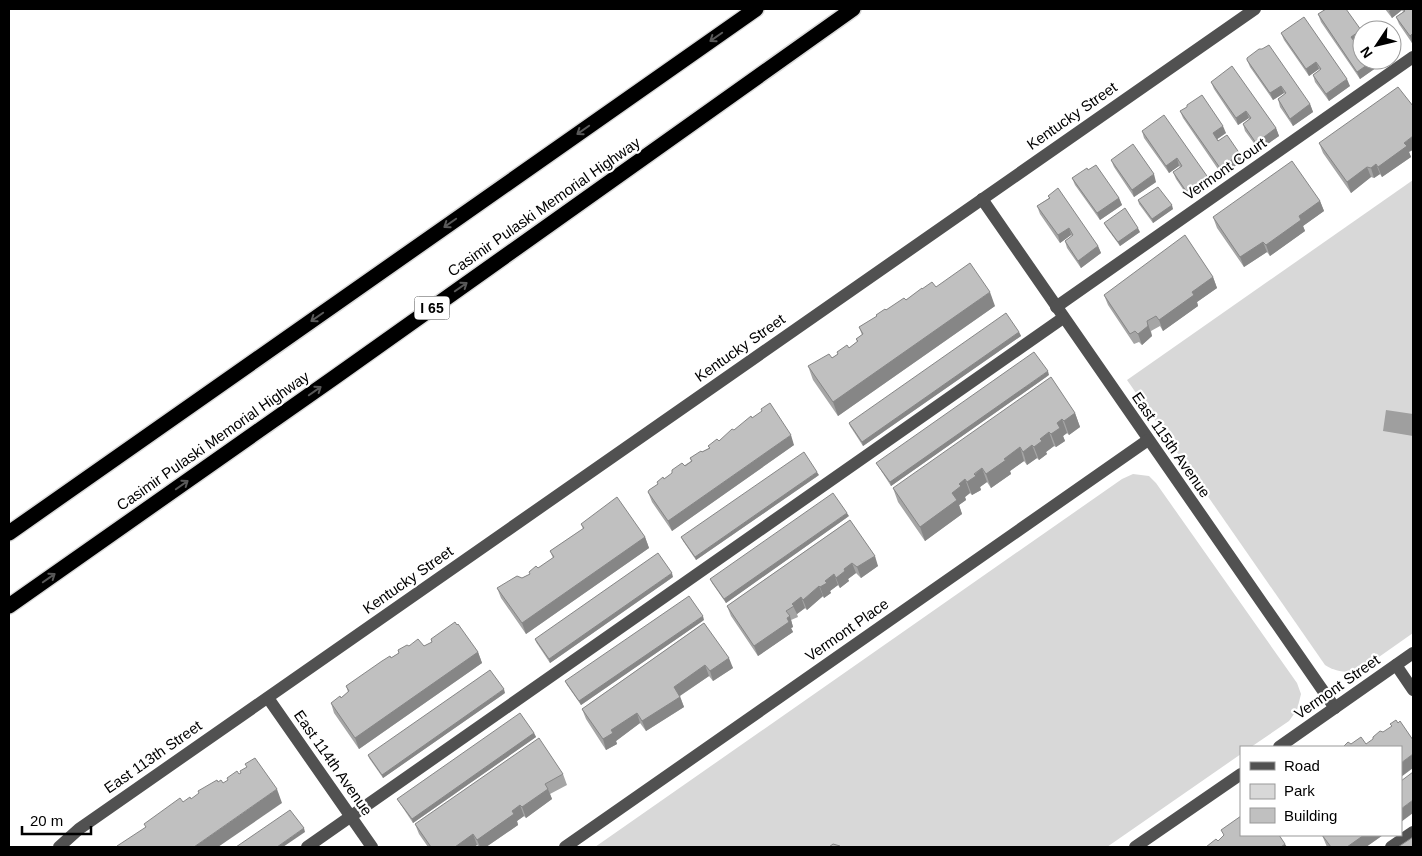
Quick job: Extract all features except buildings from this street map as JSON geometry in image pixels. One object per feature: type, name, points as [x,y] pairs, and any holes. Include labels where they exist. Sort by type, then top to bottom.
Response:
[{"type":"highway","points":[[9,533],[756,9]]},
{"type":"highway","name":"Casimir Pulaski Memorial Highway","points":[[9,606],[853,9]]},
{"type":"street","name":"Kentucky Street","points":[[244,714],[1255,9]]},
{"type":"street","name":"Vermont Court","points":[[1056,307],[1413,57]]},
{"type":"street","name":"East 115th Avenue","points":[[982,199],[1335,708]]},
{"type":"street","points":[[307,847],[1064,318]]},
{"type":"street","name":"Vermont Place","points":[[565,847],[1148,440]]},
{"type":"street","name":"Vermont Street","points":[[1280,746],[1413,653]]},
{"type":"street","points":[[1396,665],[1413,690]]},
{"type":"street","name":"East 114th Avenue","points":[[268,698],[372,847]]},
{"type":"street","name":"East 113th Street","points":[[59,847],[79,829],[244,714]]},
{"type":"street","points":[[1135,847],[1240,775]]},
{"type":"street","points":[[1391,847],[1413,832]]},
{"type":"green space","points":[[1413,180],[1413,633],[1359,671],[1341,671],[1325,665],[1127,380]]},
{"type":"green space","points":[[1133,474],[1149,476],[1156,483],[1297,683],[1301,694],[1297,710],[1289,721],[1252,746],[1240,746],[1240,755],[1107,847],[595,847],[1122,479]]},
{"type":"shaded area","points":[[1386,410],[1413,414],[1413,436],[1383,431]]}]
